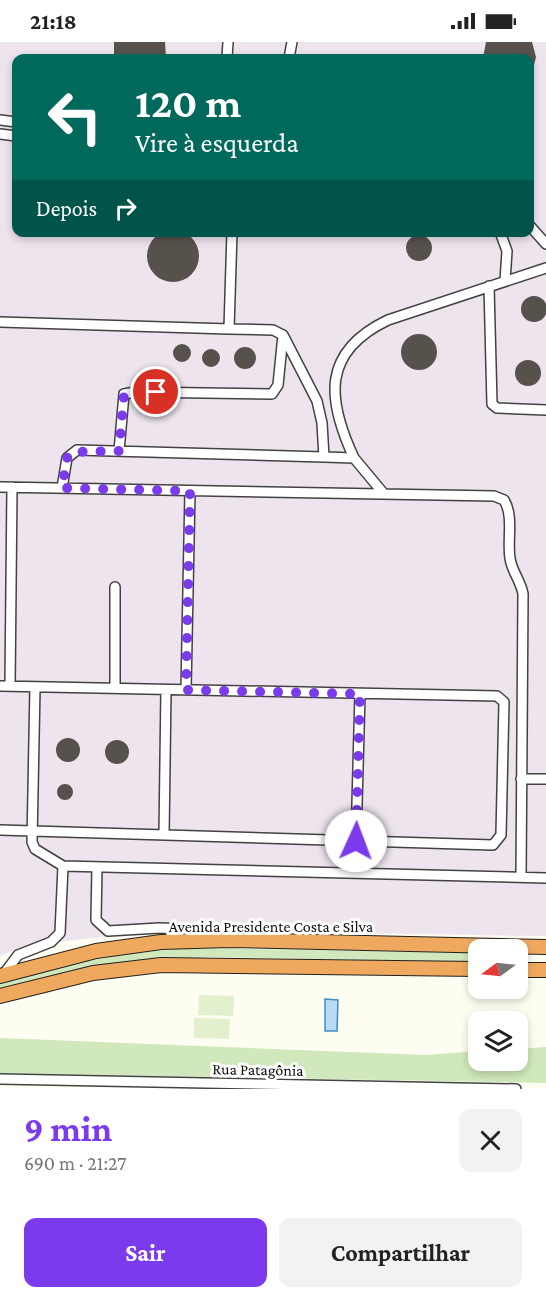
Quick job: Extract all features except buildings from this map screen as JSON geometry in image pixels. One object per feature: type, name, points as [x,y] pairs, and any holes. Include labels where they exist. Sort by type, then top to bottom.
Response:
[{"type":"highway","name":"Avenida Presidente Costa e Silva","points":[[1,975],[40,964],[122,947],[170,941],[229,940],[546,947]]},
{"type":"highway","points":[[0,996],[93,973],[173,965],[468,969]]},
{"type":"highway","points":[[528,970],[546,970]]},
{"type":"street","points":[[534,225],[543,240]]},
{"type":"street","points":[[229,330],[232,237]]},
{"type":"street","points":[[502,237],[507,251],[505,281]]},
{"type":"street","points":[[384,494],[354,458],[340,428],[334,392],[342,359],[353,343],[369,329],[388,320],[546,268]]},
{"type":"street","points":[[489,286],[492,404],[497,408],[546,410]]},
{"type":"street","points":[[0,322],[273,330],[283,335],[317,401],[322,423],[324,457]]},
{"type":"street","points":[[119,451],[124,394],[135,392],[272,394],[278,385],[283,335]]},
{"type":"street","points":[[62,488],[67,458],[72,452],[119,451],[354,458]]},
{"type":"street","points":[[0,487],[501,497],[507,504],[510,559],[523,594],[521,878]]},
{"type":"street","points":[[0,830],[489,846],[499,839],[501,830],[503,699],[497,696],[5,686],[12,487]]},
{"type":"street","points":[[186,690],[190,491]]},
{"type":"street","points":[[114,688],[115,587]]},
{"type":"street","points":[[35,687],[32,842],[35,849],[63,866],[546,878]]},
{"type":"street","points":[[164,835],[166,690]]},
{"type":"street","points":[[356,841],[360,694]]},
{"type":"street","points":[[521,779],[546,779]]},
{"type":"street","points":[[1,975],[18,955],[51,942],[60,933],[63,866]]},
{"type":"street","points":[[96,867],[96,920],[108,931],[190,929],[229,940]]},
{"type":"street","name":"Rua Patagônia","points":[[0,1079],[269,1087],[516,1089]]},
{"type":"shaded area","points":[[0,42],[546,42],[546,936],[158,930],[26,946],[0,956]]},
{"type":"green space","points":[[193,948],[468,953],[468,962],[211,957],[163,959],[0,991],[0,984],[72,964],[144,952]]},
{"type":"green space","points":[[199,995],[234,996],[233,1016],[198,1015]]},
{"type":"green space","points":[[194,1018],[230,1019],[229,1039],[194,1038]]},
{"type":"green space","points":[[0,1038],[426,1055],[468,1052],[468,1071],[528,1071],[528,1048],[546,1047],[546,1083],[0,1073]]},
{"type":"water","points":[[325,999],[338,1000],[337,1031],[325,1031]]},
{"type":"route","points":[[156,392],[124,394],[119,451],[77,450],[72,452],[67,458],[62,488],[190,491],[186,690],[360,694],[356,841]]}]
